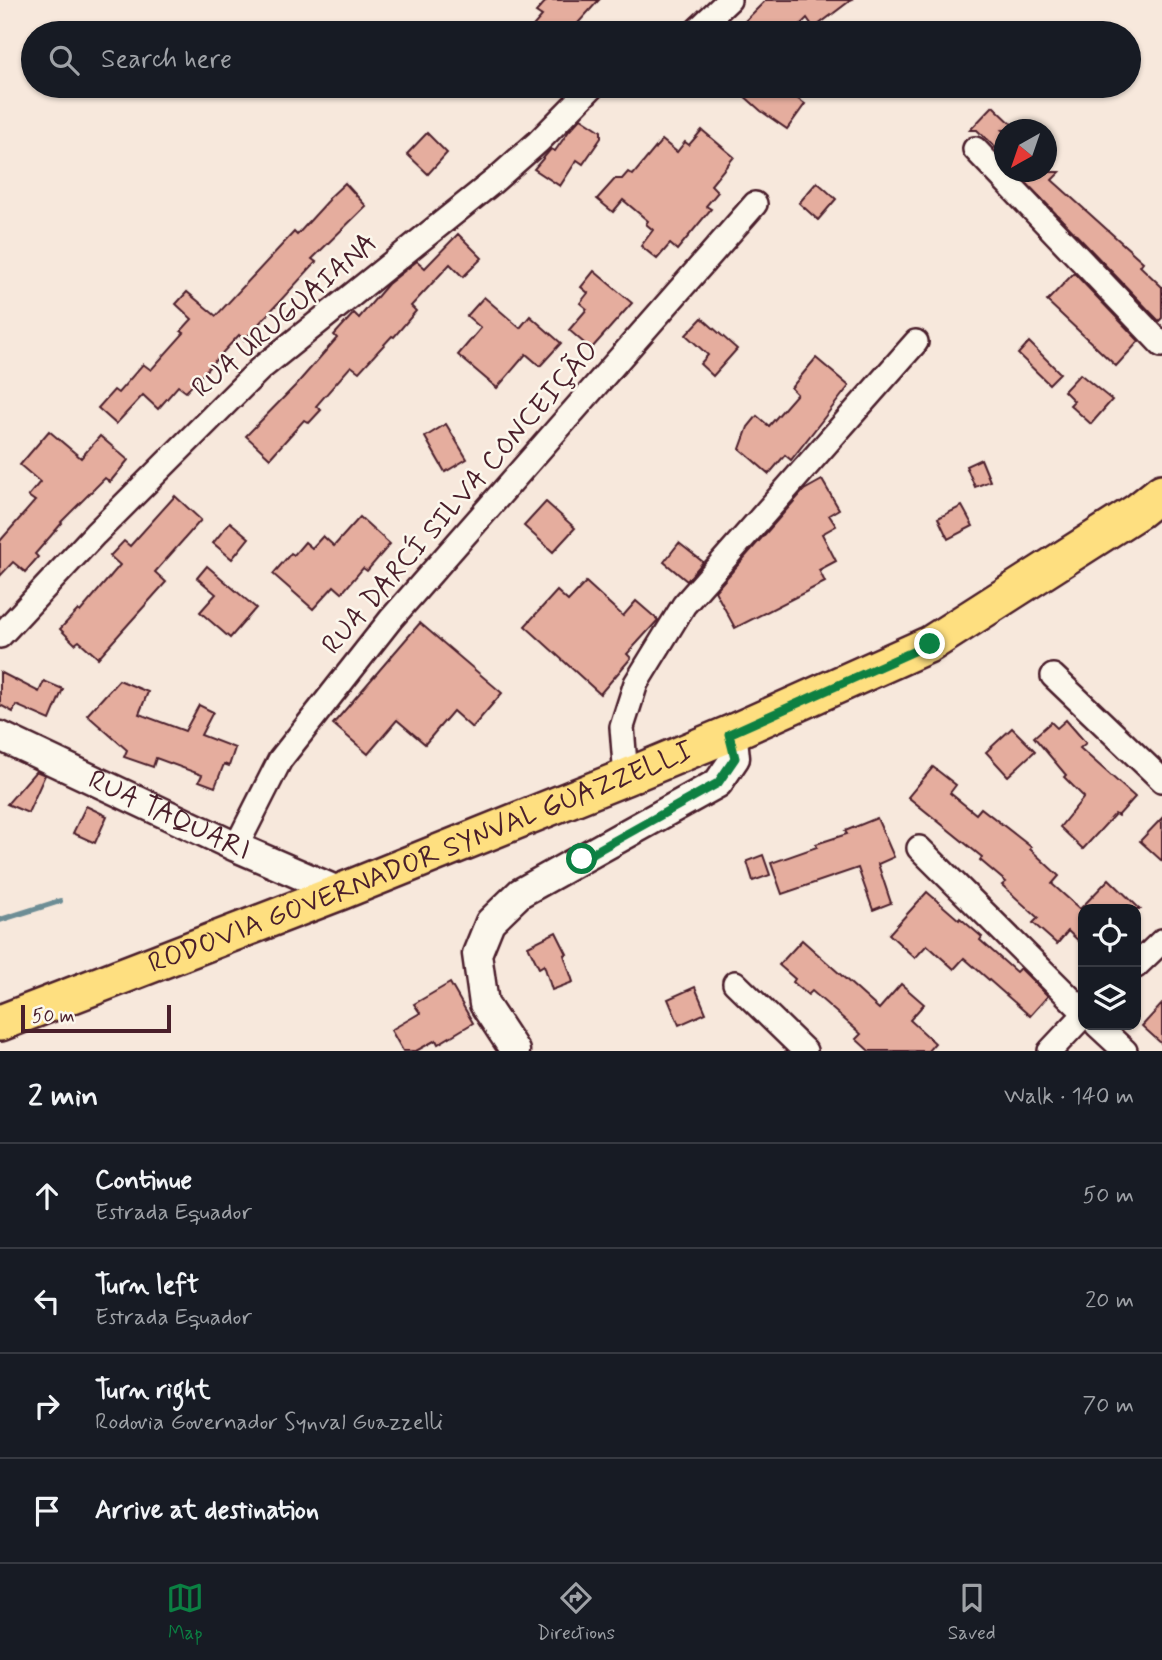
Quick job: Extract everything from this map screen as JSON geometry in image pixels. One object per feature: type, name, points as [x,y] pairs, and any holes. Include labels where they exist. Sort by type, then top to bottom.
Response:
[{"type":"main road","name":"RODOVIA GOVERNADOR SYNVAL GUAZZELLI","points":[[0,1023],[340,892],[626,777],[930,644],[1139,511],[1162,492]]},
{"type":"street","points":[[707,21],[729,0]]},
{"type":"street","name":"RUA URUGUAIANA","points":[[0,636],[95,534],[260,369],[494,181],[581,98]]},
{"type":"street","points":[[975,149],[1162,345]]},
{"type":"street","name":"RUA DARCÍ SILVA CONCEIÇÃO","points":[[236,847],[280,760],[391,619],[755,204]]},
{"type":"street","points":[[626,777],[622,727],[636,683],[684,605],[916,342]]},
{"type":"street","points":[[1053,676],[1162,780]]},
{"type":"street","points":[[515,1051],[484,1004],[477,954],[491,922],[520,893],[718,783],[735,758],[729,734]]},
{"type":"street","name":"RUA TAQUARI","points":[[0,736],[236,847],[340,892]]},
{"type":"street","points":[[919,848],[1078,1009]]},
{"type":"street","points":[[1141,961],[1162,941]]},
{"type":"street","points":[[735,983],[805,1051]]},
{"type":"street","points":[[1050,1051],[1078,1020]]},
{"type":"street","points":[[1102,1030],[1125,1051]]},
{"type":"building","points":[[547,0],[599,0],[580,21],[538,21],[542,16],[536,12]]},
{"type":"building","points":[[766,0],[851,0],[823,21],[809,21],[807,18],[804,21],[745,21]]},
{"type":"building","points":[[746,98],[797,98],[805,104],[787,129]]},
{"type":"building","points":[[993,106],[1007,119],[994,119],[994,146],[977,130],[970,130]]},
{"type":"building","points":[[581,118],[601,131],[601,138],[583,164],[577,160],[560,186],[534,169],[551,149],[555,151]]},
{"type":"building","points":[[702,130],[734,157],[711,185],[718,192],[706,206],[711,209],[677,250],[670,244],[657,259],[641,246],[653,230],[646,224],[648,221],[623,200],[613,212],[597,199],[615,179],[622,179],[628,172],[633,175],[662,140],[677,152],[685,142],[689,145]]},
{"type":"building","points":[[427,133],[447,153],[428,174],[407,154]]},
{"type":"building","points":[[817,182],[836,199],[818,220],[799,203]]},
{"type":"building","points":[[1026,182],[1054,182],[1143,262],[1140,266],[1162,287],[1162,318],[1159,321]]},
{"type":"building","points":[[345,183],[366,206],[312,259],[316,262],[244,340],[239,335],[186,392],[178,386],[158,409],[143,395],[116,424],[98,408],[114,390],[118,393],[143,364],[151,370],[184,333],[181,331],[192,319],[176,304],[187,292],[216,316],[294,232],[297,235]]},
{"type":"building","points":[[458,234],[482,258],[463,277],[450,264],[411,306],[416,311],[394,337],[392,336],[359,372],[351,366],[316,406],[321,410],[309,423],[304,420],[270,458],[246,436],[295,386],[337,338],[334,335],[354,313],[359,318],[388,284],[417,261],[425,268]]},
{"type":"building","points":[[594,271],[632,303],[591,349],[569,330],[587,309],[580,303],[588,293],[581,287]]},
{"type":"building","points":[[1074,273],[1139,341],[1116,366],[1047,301]]},
{"type":"building","points":[[484,297],[520,328],[530,316],[561,343],[540,366],[526,354],[497,388],[458,355],[481,328],[467,316]]},
{"type":"building","points":[[702,318],[737,349],[713,376],[700,364],[708,355],[686,335]]},
{"type":"building","points":[[1029,342],[1060,373],[1049,384],[1018,354]]},
{"type":"building","points":[[816,358],[849,386],[791,460],[785,455],[769,474],[740,449],[748,427],[757,416],[769,426],[797,394],[791,388]]},
{"type":"building","points":[[1080,374],[1112,400],[1091,424],[1070,405],[1074,401],[1064,391]]},
{"type":"building","points":[[446,424],[467,459],[445,472],[425,437]]},
{"type":"building","points":[[49,431],[81,458],[100,436],[128,460],[110,482],[105,478],[61,522],[35,554],[38,557],[25,572],[13,562],[0,576],[0,541],[35,501],[28,496],[40,482],[20,465]]},
{"type":"building","points":[[981,459],[990,481],[975,487],[966,466]]},
{"type":"building","points":[[822,480],[839,509],[829,515],[836,526],[822,534],[836,561],[819,570],[825,582],[735,628],[715,591],[804,490]]},
{"type":"building","points":[[175,496],[201,520],[155,572],[166,582],[98,658],[79,641],[75,644],[60,629],[78,610],[80,612],[120,565],[110,556],[124,541],[130,546]]},
{"type":"building","points":[[546,502],[575,528],[553,552],[524,526]]},
{"type":"building","points":[[962,506],[973,526],[948,539],[938,518]]},
{"type":"building","points":[[360,517],[390,544],[367,571],[363,568],[342,593],[334,586],[313,609],[273,574],[291,553],[294,555],[305,542],[312,548],[323,536],[334,546]]},
{"type":"building","points":[[230,522],[249,538],[232,559],[213,543]]},
{"type":"building","points":[[679,543],[703,562],[687,581],[664,562]]},
{"type":"building","points":[[207,566],[256,608],[230,638],[200,612],[216,594],[197,578]]},
{"type":"building","points":[[586,582],[623,616],[636,601],[658,620],[627,654],[631,658],[600,694],[525,626],[557,591],[568,601]]},
{"type":"building","points":[[420,623],[502,693],[472,728],[453,711],[425,744],[397,720],[368,754],[333,724]]},
{"type":"building","points":[[0,672],[39,692],[44,681],[63,689],[50,720],[16,705],[13,712],[0,705]]},
{"type":"building","points":[[119,680],[148,692],[139,714],[185,731],[199,705],[213,712],[201,735],[235,748],[229,766],[224,764],[215,787],[199,781],[202,775],[156,758],[153,767],[124,757],[127,750],[87,715]]},
{"type":"building","points":[[1066,720],[1086,743],[1080,748],[1135,797],[1118,816],[1115,814],[1083,849],[1060,827],[1084,797],[1064,777],[1066,775],[1034,737],[1051,722],[1057,728]]},
{"type":"building","points":[[1012,728],[1035,751],[1008,776],[986,752]]},
{"type":"building","points":[[933,767],[956,785],[950,793],[976,814],[981,808],[1031,847],[1030,849],[1059,876],[1052,884],[1078,907],[1078,940],[1068,931],[1057,944],[1033,923],[1038,918],[1002,885],[1006,882],[980,860],[982,857],[908,797]]},
{"type":"building","points":[[36,771],[45,775],[28,813],[7,804]]},
{"type":"building","points":[[86,806],[107,816],[95,843],[73,833]]},
{"type":"building","points":[[877,818],[894,857],[878,864],[891,903],[873,910],[858,868],[782,894],[771,863],[817,847],[816,844],[847,834],[845,831]]},
{"type":"building","points":[[1162,818],[1162,861],[1140,841]]},
{"type":"building","points":[[763,855],[770,875],[753,881],[747,861]]},
{"type":"building","points":[[1109,879],[1135,904],[1085,904]]},
{"type":"building","points":[[927,892],[982,937],[980,940],[1016,972],[1020,968],[1048,996],[1030,1016],[964,958],[954,969],[927,945],[915,958],[889,934]]},
{"type":"building","points":[[556,932],[567,954],[564,955],[573,982],[552,990],[544,965],[539,968],[528,946]]},
{"type":"building","points":[[802,940],[879,1009],[901,984],[924,1004],[910,1020],[935,1043],[928,1051],[869,1051],[856,1039],[861,1034],[812,991],[808,995],[779,965]]},
{"type":"building","points":[[450,983],[473,1023],[438,1044],[436,1040],[416,1051],[403,1051],[391,1030],[420,1013],[414,1004]]},
{"type":"building","points":[[695,987],[706,1013],[679,1025],[668,999]]},
{"type":"building","points":[[1162,1004],[1162,1044],[1142,1026]]},
{"type":"waterway","points":[[0,920],[60,901]]},
{"type":"route","points":[[582,859],[718,783],[735,758],[729,734],[930,644]]}]
